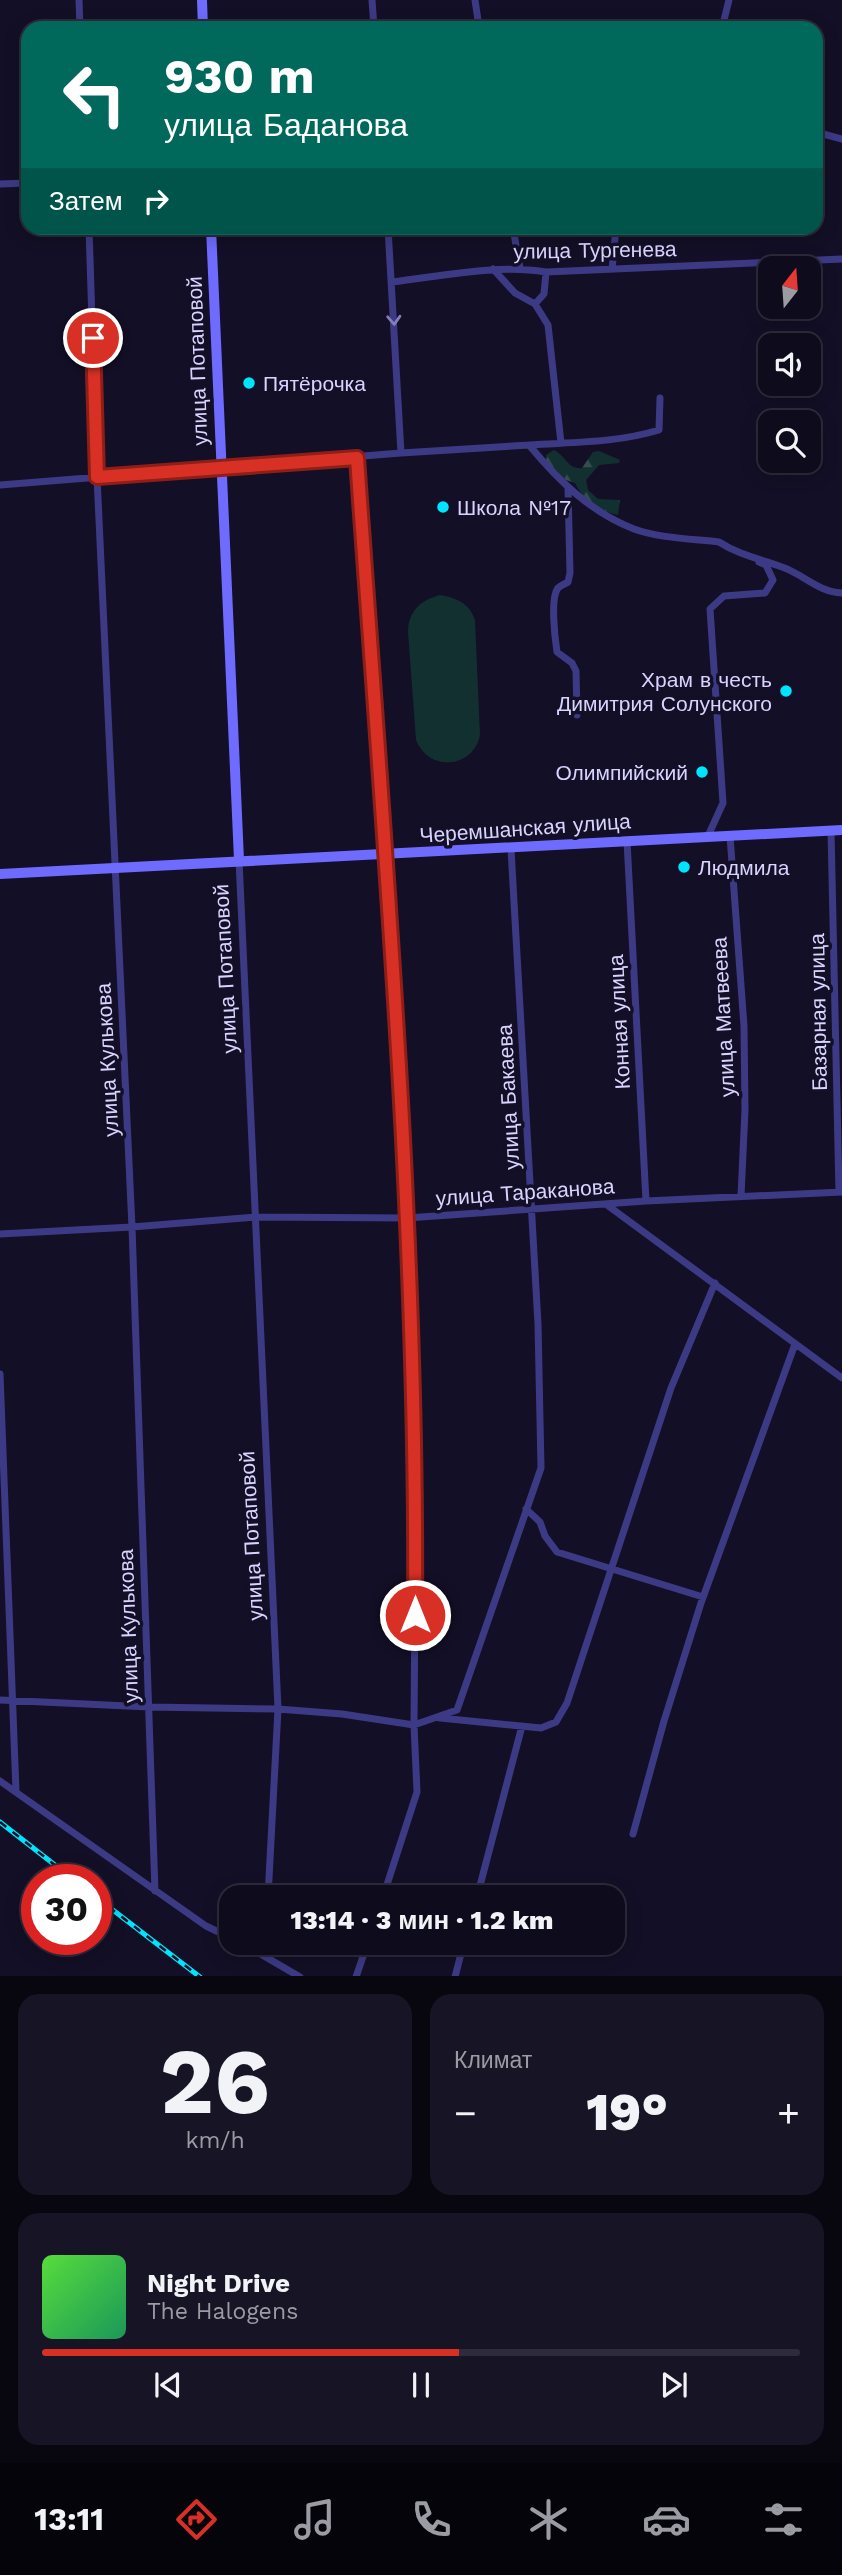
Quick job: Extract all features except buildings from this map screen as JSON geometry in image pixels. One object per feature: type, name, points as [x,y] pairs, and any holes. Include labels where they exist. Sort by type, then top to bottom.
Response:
[{"type":"main road","points":[[202,0],[203,21]]},
{"type":"main road","name":"улица Потаповой","points":[[211,235],[239,860]]},
{"type":"main road","name":"Черемшанская улица","points":[[0,874],[837,831]]},
{"type":"street","points":[[79,0],[80,21]]},
{"type":"street","points":[[372,0],[374,21]]},
{"type":"street","points":[[475,0],[477,21]]},
{"type":"street","points":[[724,21],[729,0]]},
{"type":"street","points":[[823,134],[842,139]]},
{"type":"street","points":[[0,184],[21,183]]},
{"type":"street","name":"улица Кулькова","points":[[89,235],[97,477],[132,1227],[155,1891]]},
{"type":"street","points":[[389,235],[401,453]]},
{"type":"street","points":[[514,235],[520,268]]},
{"type":"street","points":[[612,269],[615,235]]},
{"type":"street","name":"улица Тургенева","points":[[392,282],[493,269],[520,268],[546,272],[842,259]]},
{"type":"street","points":[[493,269],[515,293],[535,304],[548,325],[561,443]]},
{"type":"street","points":[[535,304],[544,294],[546,272]]},
{"type":"street","points":[[0,485],[401,453],[622,439],[659,430],[660,398]]},
{"type":"street","points":[[529,445],[568,488],[600,512],[635,530],[719,542],[766,565],[771,574],[773,580],[765,593],[724,596],[710,609],[723,803],[708,836]]},
{"type":"street","points":[[357,458],[387,855],[407,1218],[416,1454],[414,1725],[417,1792],[387,1885]]},
{"type":"street","points":[[568,488],[569,573],[568,582],[558,588],[554,597],[555,635],[557,652],[572,663],[576,671],[577,715]]},
{"type":"street","points":[[753,558],[785,567],[822,590],[838,593],[842,600]]},
{"type":"street","name":"Базарная улица","points":[[837,831],[841,1192]]},
{"type":"street","name":"улица Матвеева","points":[[730,836],[744,1026],[746,1110],[741,1196]]},
{"type":"street","name":"Конная улица","points":[[626,841],[646,1201]]},
{"type":"street","name":"улица Бакаева","points":[[511,849],[538,1324],[541,1468],[527,1509]]},
{"type":"street","name":"улица Потаповой","points":[[239,860],[278,1709],[269,1885]]},
{"type":"street","name":"улица Тараканова","points":[[0,1234],[256,1217],[407,1218],[646,1201],[841,1192]]},
{"type":"street","points":[[607,1205],[842,1378]]},
{"type":"street","points":[[436,1717],[541,1728],[556,1723],[567,1703],[671,1388],[715,1283]]},
{"type":"street","points":[[633,1833],[664,1721],[703,1597],[796,1344]]},
{"type":"street","points":[[0,1374],[16,1791]]},
{"type":"street","points":[[0,1700],[149,1707],[278,1709],[342,1714],[414,1725],[457,1710],[527,1509],[540,1522],[545,1536],[556,1552],[703,1597]]},
{"type":"street","points":[[480,1885],[522,1726]]},
{"type":"street","points":[[0,1781],[155,1891],[219,1932]]},
{"type":"street","points":[[265,1955],[300,1976]]},
{"type":"street","points":[[356,1976],[363,1955]]},
{"type":"street","points":[[455,1976],[461,1955]]},
{"type":"green space","points":[[554,450],[577,468],[582,468],[593,452],[599,451],[620,460],[619,463],[599,465],[586,480],[588,490],[598,499],[620,500],[618,515],[593,504],[575,483],[566,480],[546,461],[546,455]]},
{"type":"green space","points":[[440,595],[462,602],[475,620],[480,735],[469,754],[461,760],[451,762],[431,758],[416,740],[408,632],[413,612],[427,600]]},
{"type":"railway","points":[[0,1822],[54,1864]]},
{"type":"railway","points":[[112,1909],[199,1976]]},
{"type":"place","name":"Пятёрочка","points":[[249,383]]},
{"type":"place","name":"Школа №17","points":[[443,507]]},
{"type":"place","name":"Храм в честь Димитрия Солунского","points":[[786,691]]},
{"type":"place","name":"Олимпийский","points":[[702,772]]},
{"type":"place","name":"Людмила","points":[[684,867]]},
{"type":"route","points":[[93,338],[97,477],[357,458],[387,855],[413,1336],[415,1615]]}]
